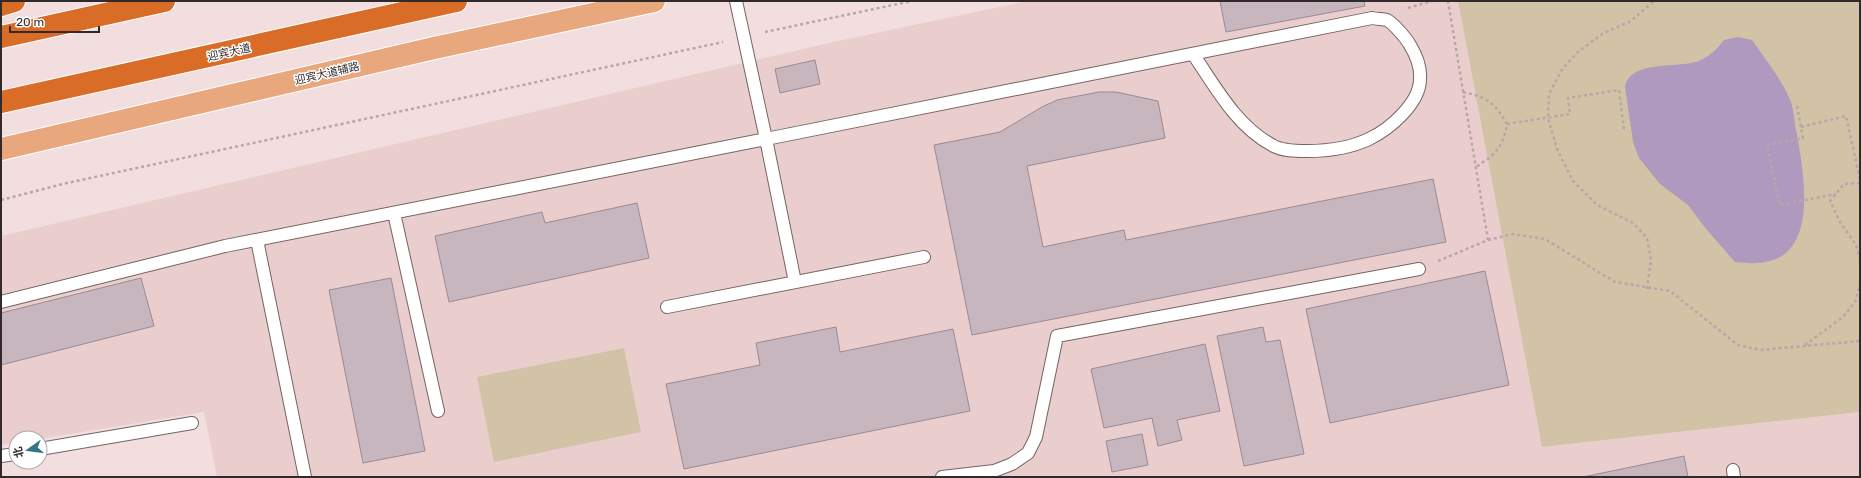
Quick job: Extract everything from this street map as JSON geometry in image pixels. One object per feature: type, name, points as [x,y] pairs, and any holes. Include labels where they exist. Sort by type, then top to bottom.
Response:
[{"type":"highway","points":[[1,5],[14,1]]},
{"type":"highway","points":[[1,37],[164,1]]},
{"type":"highway","name":"迎宾大道","points":[[1,102],[456,1]]},
{"type":"main road","name":"迎宾大道辅路","points":[[1,149],[434,48],[654,1]]},
{"type":"lane","points":[[736,1],[795,282]]},
{"type":"lane","points":[[1,302],[225,246],[1372,18],[1388,20],[1406,38],[1417,57],[1420,80],[1411,106],[1394,122],[1370,139],[1345,147],[1322,151],[1296,151],[1272,146],[1249,129],[1223,97],[1193,54]]},
{"type":"lane","points":[[394,213],[438,411]]},
{"type":"lane","points":[[257,240],[305,477]]},
{"type":"lane","points":[[667,307],[924,257]]},
{"type":"lane","points":[[942,477],[994,471],[1012,464],[1028,454],[1036,437],[1057,336],[1419,269]]},
{"type":"lane","points":[[48,449],[192,423]]},
{"type":"path","points":[[1,200],[83,180],[912,1]]},
{"type":"path","points":[[1448,1],[1488,240]]},
{"type":"path","points":[[1647,289],[1651,260],[1647,238],[1633,223],[1597,205],[1573,181],[1557,149],[1548,118],[1549,94],[1563,68],[1578,52],[1602,34],[1631,21],[1654,1]]},
{"type":"path","points":[[1507,124],[1570,114],[1568,98],[1619,90],[1624,130]]},
{"type":"path","points":[[1464,92],[1487,99],[1498,109],[1507,124],[1504,139],[1499,148],[1491,157],[1476,167]]},
{"type":"path","points":[[1797,106],[1803,138],[1767,145],[1780,205],[1836,194]]},
{"type":"path","points":[[1801,127],[1846,116],[1860,179]]},
{"type":"path","points":[[1860,183],[1844,184],[1830,202],[1840,222],[1856,245],[1860,260]]},
{"type":"path","points":[[1419,269],[1488,240],[1513,234],[1545,239],[1615,282],[1647,289],[1670,291],[1738,344],[1760,350],[1860,341]]},
{"type":"path","points":[[1804,346],[1843,317],[1855,302],[1860,284]]},
{"type":"shaded area","points":[[1028,1],[1458,1],[1542,447],[1860,412],[1860,477],[217,477],[204,412],[48,438],[48,430],[8,430],[8,444],[1,445],[1,236],[824,44]]},
{"type":"shaded area","points":[[1458,1],[1860,1],[1860,412],[1542,447]]},
{"type":"shaded area","points":[[1738,37],[1752,40],[1788,95],[1793,109],[1803,175],[1804,209],[1797,239],[1789,250],[1783,255],[1771,261],[1756,263],[1735,262],[1706,229],[1688,205],[1660,184],[1639,158],[1633,142],[1625,87],[1629,78],[1636,72],[1646,68],[1692,63],[1701,60],[1714,51],[1724,40]]},
{"type":"shaded area","points":[[624,348],[641,432],[494,462],[477,377]]},
{"type":"building","points":[[1220,1],[1364,1],[1365,6],[1226,32]]},
{"type":"building","points":[[815,60],[820,84],[780,93],[775,69]]},
{"type":"building","points":[[1099,92],[1116,92],[1158,101],[1165,138],[1027,166],[1043,247],[1124,230],[1126,240],[1433,179],[1446,242],[972,335],[934,145],[1000,132],[1042,107],[1057,100]]},
{"type":"building","points":[[637,203],[649,258],[449,302],[435,236],[542,212],[545,223]]},
{"type":"building","points":[[1485,271],[1509,385],[1330,423],[1306,309]]},
{"type":"building","points":[[141,278],[154,326],[1,365],[1,313]]},
{"type":"building","points":[[391,278],[425,451],[363,463],[329,290]]},
{"type":"building","points":[[836,327],[840,352],[953,329],[970,411],[684,469],[666,384],[760,365],[756,343]]},
{"type":"building","points":[[1263,327],[1266,342],[1280,340],[1304,454],[1244,466],[1217,336]]},
{"type":"building","points":[[1205,344],[1220,411],[1177,420],[1182,440],[1158,446],[1152,418],[1104,428],[1091,369]]},
{"type":"building","points":[[1142,434],[1148,465],[1112,472],[1106,441]]},
{"type":"building","points":[[1684,456],[1688,477],[1583,477]]}]
